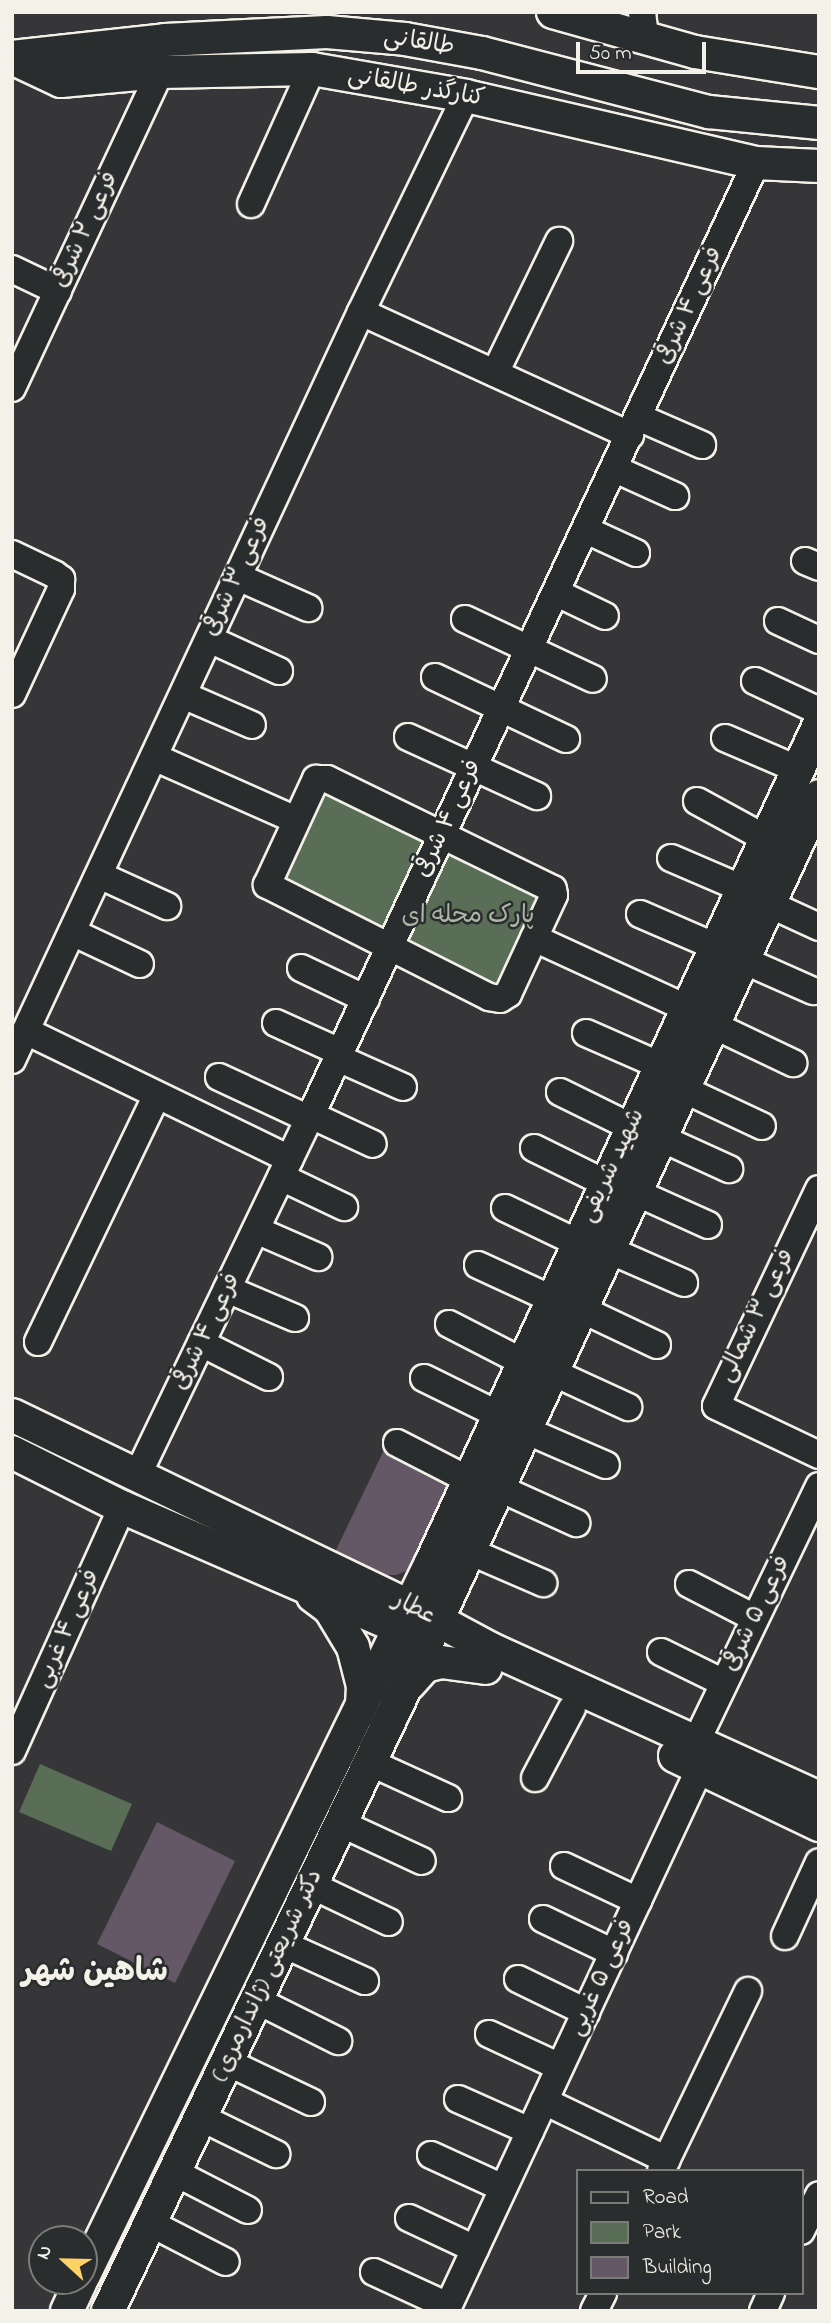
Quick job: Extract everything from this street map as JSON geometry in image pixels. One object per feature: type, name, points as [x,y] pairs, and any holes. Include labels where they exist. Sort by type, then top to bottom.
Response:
[{"type":"main road","points":[[553,12],[643,25],[695,52],[819,72]]},
{"type":"main road","name":"طالقانی","points":[[12,58],[165,40],[327,32],[405,39],[482,53],[709,112],[819,123]]},
{"type":"main road","name":"کنارگذر طالقانی","points":[[12,58],[61,82],[160,72],[312,69],[466,96],[756,163],[819,166]]},
{"type":"main road","name":"شهید شریفی","points":[[567,1303],[578,1243],[819,724]]},
{"type":"main road","name":"شهید شریفی","points":[[417,1624],[431,1563],[484,1484],[567,1303],[609,1250],[819,796]]},
{"type":"main road","points":[[709,957],[737,972]]},
{"type":"main road","name":"عطار","points":[[12,1415],[380,1592],[417,1624]]},
{"type":"main road","name":"عطار","points":[[12,1452],[122,1507],[250,1561],[417,1624],[698,1755],[819,1825]]},
{"type":"main road","name":"شهید شریفی","points":[[417,1624],[466,1558],[484,1484]]},
{"type":"main road","points":[[405,1687],[425,1666],[489,1658],[464,1615],[459,1595],[466,1558]]},
{"type":"main road","points":[[250,1561],[311,1595],[330,1609],[353,1647],[363,1686],[362,1707]]},
{"type":"main road","points":[[380,1592],[409,1580],[431,1563]]},
{"type":"main road","name":"دکتر شریعتی (ژاندارمری)","points":[[108,2311],[405,1687],[417,1624]]},
{"type":"main road","name":"دکتر شریعتی (ژاندارمری)","points":[[98,2246],[362,1707],[417,1624]]},
{"type":"main road","name":"عطار","points":[[489,1658],[572,1708],[819,1798]]},
{"type":"main road","points":[[334,1765],[366,1770]]},
{"type":"main road","points":[[66,2311],[74,2295]]},
{"type":"street","points":[[251,204],[312,69]]},
{"type":"street","name":"فرعی ۲ شرقی","points":[[12,388],[160,72]]},
{"type":"street","name":"فرعی ۳ شرقی","points":[[12,1060],[361,312],[466,96]]},
{"type":"street","name":"فرعی ۴ شرقی","points":[[138,1474],[531,649],[756,163]]},
{"type":"street","points":[[495,373],[559,241]]},
{"type":"street","points":[[12,269],[58,291]]},
{"type":"street","points":[[361,312],[495,373],[634,426],[702,445]]},
{"type":"street","points":[[615,469],[675,496]]},
{"type":"street","points":[[586,530],[636,553]]},
{"type":"street","points":[[12,554],[61,579],[61,589],[12,694]]},
{"type":"street","points":[[238,577],[308,607]]},
{"type":"street","points":[[557,593],[606,616]]},
{"type":"street","points":[[465,619],[593,678]]},
{"type":"street","points":[[778,621],[819,640]]},
{"type":"street","points":[[209,639],[279,671]]},
{"type":"street","points":[[435,677],[566,739]]},
{"type":"street","points":[[755,681],[819,711]]},
{"type":"street","points":[[183,695],[252,725]]},
{"type":"street","points":[[408,737],[537,796]]},
{"type":"street","points":[[725,738],[797,769]]},
{"type":"street","points":[[154,757],[296,820]]},
{"type":"street","points":[[316,779],[327,779],[442,835],[552,889],[554,895],[508,994],[499,999],[489,997],[388,949],[267,885],[316,779]]},
{"type":"street","points":[[697,801],[765,838]]},
{"type":"street","points":[[671,858],[741,888]]},
{"type":"street","points":[[99,875],[167,906]]},
{"type":"street","points":[[769,904],[819,927]]},
{"type":"street","points":[[640,914],[709,957]]},
{"type":"street","points":[[72,932],[140,964]]},
{"type":"street","points":[[534,938],[685,1008]]},
{"type":"street","points":[[301,968],[366,999]]},
{"type":"street","points":[[737,972],[813,991]]},
{"type":"street","points":[[276,1023],[403,1087]]},
{"type":"street","points":[[713,1025],[793,1063]]},
{"type":"street","points":[[26,1031],[157,1096],[286,1168],[344,1206]]},
{"type":"street","points":[[586,1033],[659,1065]]},
{"type":"street","points":[[219,1077],[373,1144]]},
{"type":"street","points":[[683,1089],[762,1126]]},
{"type":"street","points":[[560,1092],[631,1126]]},
{"type":"street","points":[[38,1342],[157,1096]]},
{"type":"street","points":[[660,1138],[729,1169]]},
{"type":"street","points":[[534,1148],[605,1183]]},
{"type":"street","points":[[635,1192],[708,1226]]},
{"type":"street","name":"فرعی ۳ شمالی","points":[[816,1195],[716,1406],[819,1455]]},
{"type":"street","points":[[505,1208],[578,1243]]},
{"type":"street","points":[[256,1230],[318,1257]]},
{"type":"street","points":[[609,1250],[684,1283]]},
{"type":"street","points":[[478,1265],[657,1345]]},
{"type":"street","points":[[227,1289],[295,1318]]},
{"type":"street","points":[[449,1324],[628,1408]]},
{"type":"street","points":[[201,1343],[269,1377]]},
{"type":"street","points":[[424,1378],[606,1465]]},
{"type":"street","points":[[397,1443],[576,1523]]},
{"type":"street","name":"فرعی ۵ شرقی","points":[[698,1755],[724,1683],[819,1486]]},
{"type":"street","name":"فرعی ۴ غربی","points":[[12,1751],[18,1724],[122,1507]]},
{"type":"street","points":[[466,1558],[543,1583]]},
{"type":"street","points":[[688,1584],[755,1618]]},
{"type":"street","points":[[661,1652],[724,1683]]},
{"type":"street","points":[[535,1778],[572,1708]]},
{"type":"street","name":"فرعی ۵ غربی","points":[[447,2308],[638,1901],[698,1755]]},
{"type":"street","points":[[366,1770],[448,1798]]},
{"type":"street","points":[[341,1823],[422,1861]]},
{"type":"street","points":[[785,1936],[819,1861]]},
{"type":"street","points":[[564,1866],[638,1901]]},
{"type":"street","points":[[311,1885],[389,1922]]},
{"type":"street","points":[[543,1919],[614,1953]]},
{"type":"street","points":[[283,1944],[365,1981]]},
{"type":"street","points":[[518,1979],[586,2012]]},
{"type":"street","points":[[544,2101],[664,2165],[748,1991]]},
{"type":"street","points":[[256,2000],[338,2041]]},
{"type":"street","points":[[489,2034],[560,2067]]},
{"type":"street","points":[[227,2062],[311,2102]]},
{"type":"street","points":[[458,2099],[530,2131]]},
{"type":"street","points":[[200,2117],[276,2154]]},
{"type":"street","points":[[431,2155],[503,2188]]},
{"type":"street","points":[[174,2172],[248,2210]]},
{"type":"street","points":[[803,2227],[819,2195]]},
{"type":"street","points":[[409,2218],[475,2249]]},
{"type":"street","points":[[150,2224],[226,2262]]},
{"type":"street","points":[[374,2272],[447,2308]]},
{"type":"street","points":[[594,2311],[602,2295]]},
{"type":"green space","name":"پارک محله ای","points":[[319,788],[546,892],[493,992],[276,882]]},
{"type":"green space","points":[[40,1764],[132,1804],[111,1851],[19,1812]]},
{"type":"building","points":[[385,1448],[453,1481],[411,1569],[396,1575],[382,1575],[335,1552]]},
{"type":"building","points":[[157,1822],[235,1861],[175,1983],[97,1944]]},
{"type":"district","name":"شاهین شهر","points":[[95,1973]]}]
